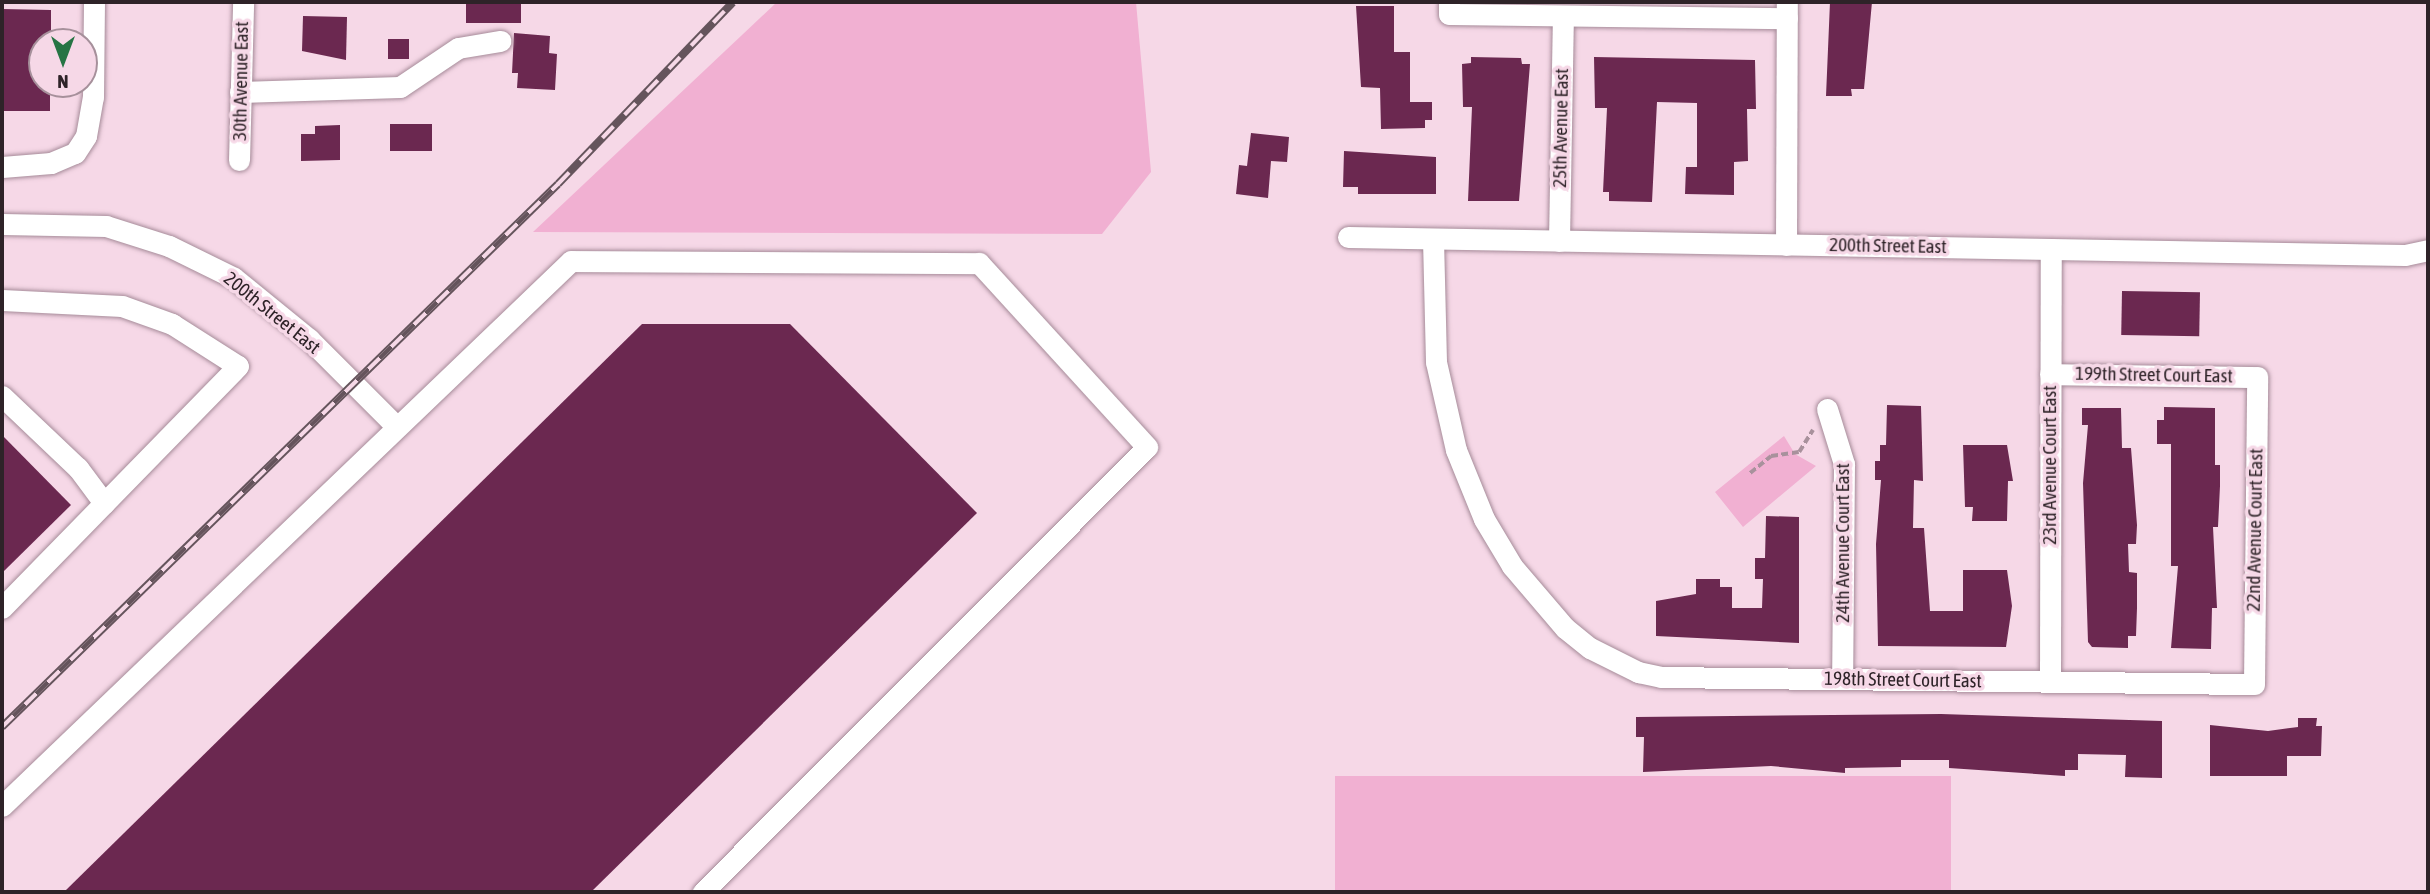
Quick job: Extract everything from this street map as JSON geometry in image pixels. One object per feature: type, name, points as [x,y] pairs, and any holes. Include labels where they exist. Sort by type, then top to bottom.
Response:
[{"type":"street","points":[[2,167],[51,163],[75,153],[86,136],[93,97],[94,2]]},
{"type":"street","name":"30th Avenue East","points":[[239,160],[243,2]]},
{"type":"street","points":[[1449,8],[1563,16],[1787,10],[1786,245]]},
{"type":"street","name":"25th Avenue East","points":[[1559,241],[1563,16]]},
{"type":"street","points":[[240,92],[400,87],[458,48],[500,41]]},
{"type":"street","name":"200th Street East","points":[[2,225],[106,226],[169,246],[234,278],[309,339],[396,426]]},
{"type":"street","name":"200th Street East","points":[[1348,237],[2405,255],[2428,250]]},
{"type":"street","name":"198th Street Court East","points":[[1433,239],[1436,362],[1464,472],[1512,566],[1565,628],[1616,662],[1661,677],[2254,684]]},
{"type":"street","name":"23rd Avenue Court East","points":[[2050,249],[2050,682]]},
{"type":"street","points":[[2,806],[571,261],[979,263],[1147,447],[703,892]]},
{"type":"street","points":[[2,300],[122,306],[172,324],[238,366],[2,608]]},
{"type":"street","name":"199th Street Court East","points":[[2050,374],[2257,377]]},
{"type":"street","name":"22nd Avenue Court East","points":[[2254,684],[2257,377]]},
{"type":"street","points":[[2,396],[78,468],[104,503]]},
{"type":"street","name":"24th Avenue Court East","points":[[1827,409],[1844,464],[1842,679]]},
{"type":"path","points":[[1751,473],[1771,456],[1799,452],[1827,409]]},
{"type":"shaded area","points":[[777,2],[1136,2],[1151,172],[1102,234],[533,232]]},
{"type":"shaded area","points":[[1784,436],[1795,454],[1816,466],[1743,527],[1715,492]]},
{"type":"shaded area","points":[[1335,776],[1951,776],[1951,892],[1335,892]]},
{"type":"building","points":[[466,2],[521,2],[521,23],[466,23]]},
{"type":"building","points":[[1830,2],[1872,2],[1864,89],[1851,89],[1852,96],[1826,96]]},
{"type":"building","points":[[1356,6],[1394,6],[1394,52],[1410,52],[1410,102],[1432,102],[1432,120],[1425,120],[1425,128],[1381,129],[1380,88],[1361,87]]},
{"type":"building","points":[[2,9],[51,10],[51,28],[28,28],[28,98],[50,98],[50,111],[2,111]]},
{"type":"building","points":[[303,16],[347,17],[346,60],[302,51]]},
{"type":"building","points":[[514,33],[550,36],[549,53],[557,54],[555,90],[517,88],[518,73],[512,73]]},
{"type":"building","points":[[388,39],[409,39],[409,59],[388,59]]},
{"type":"building","points":[[1471,57],[1521,58],[1522,64],[1530,64],[1519,201],[1468,201],[1472,107],[1463,107],[1462,64],[1471,63]]},
{"type":"building","points":[[1594,57],[1755,60],[1756,109],[1747,109],[1748,161],[1734,162],[1734,195],[1685,194],[1686,167],[1697,167],[1697,103],[1657,102],[1652,202],[1609,201],[1609,192],[1603,192],[1607,108],[1595,108]]},
{"type":"building","points":[[390,124],[432,124],[432,151],[390,151]]},
{"type":"building","points":[[340,125],[340,160],[301,161],[301,134],[315,134],[315,126]]},
{"type":"building","points":[[1251,133],[1289,137],[1287,162],[1271,161],[1268,198],[1236,194],[1239,165],[1247,166]]},
{"type":"building","points":[[1344,151],[1436,157],[1436,194],[1358,194],[1358,187],[1343,187]]},
{"type":"building","points":[[2122,291],[2200,292],[2199,336],[2121,335]]},
{"type":"building","points":[[642,324],[790,324],[977,513],[591,892],[64,892]]},
{"type":"building","points":[[1887,405],[1921,406],[1923,481],[1914,480],[1913,528],[1924,528],[1930,611],[1963,611],[1963,570],[2007,570],[2012,606],[2006,647],[1878,646],[1876,544],[1881,480],[1875,480],[1875,461],[1880,461],[1880,445],[1886,445]]},
{"type":"building","points":[[2164,407],[2215,408],[2215,465],[2220,465],[2220,486],[2218,527],[2213,527],[2217,608],[2212,608],[2211,649],[2171,648],[2178,566],[2171,566],[2171,444],[2157,444],[2157,420],[2164,420]]},
{"type":"building","points":[[2082,408],[2121,408],[2122,448],[2131,448],[2137,525],[2136,544],[2128,544],[2129,572],[2137,573],[2137,608],[2136,636],[2128,636],[2128,648],[2092,647],[2088,642],[2083,483],[2088,425],[2082,425]]},
{"type":"building","points":[[2,435],[71,505],[2,573]]},
{"type":"building","points":[[1963,445],[2007,445],[2013,481],[2008,481],[2007,521],[1972,521],[1973,507],[1965,507]]},
{"type":"building","points":[[1766,516],[1799,517],[1799,643],[1656,636],[1656,601],[1696,594],[1696,579],[1720,579],[1720,587],[1732,587],[1732,608],[1762,608],[1763,579],[1755,579],[1755,558],[1765,558]]},
{"type":"building","points":[[1941,714],[2162,721],[2162,778],[2125,777],[2126,755],[2078,754],[2078,770],[2065,770],[2065,776],[1949,768],[1949,760],[1901,760],[1901,767],[1845,768],[1845,773],[1771,766],[1643,772],[1644,737],[1636,737],[1636,717]]},
{"type":"building","points":[[2298,718],[2317,718],[2316,726],[2322,726],[2321,756],[2287,756],[2287,776],[2210,776],[2210,725],[2268,731],[2298,727]]},
{"type":"railway","points":[[2,727],[558,184],[733,2]]}]
